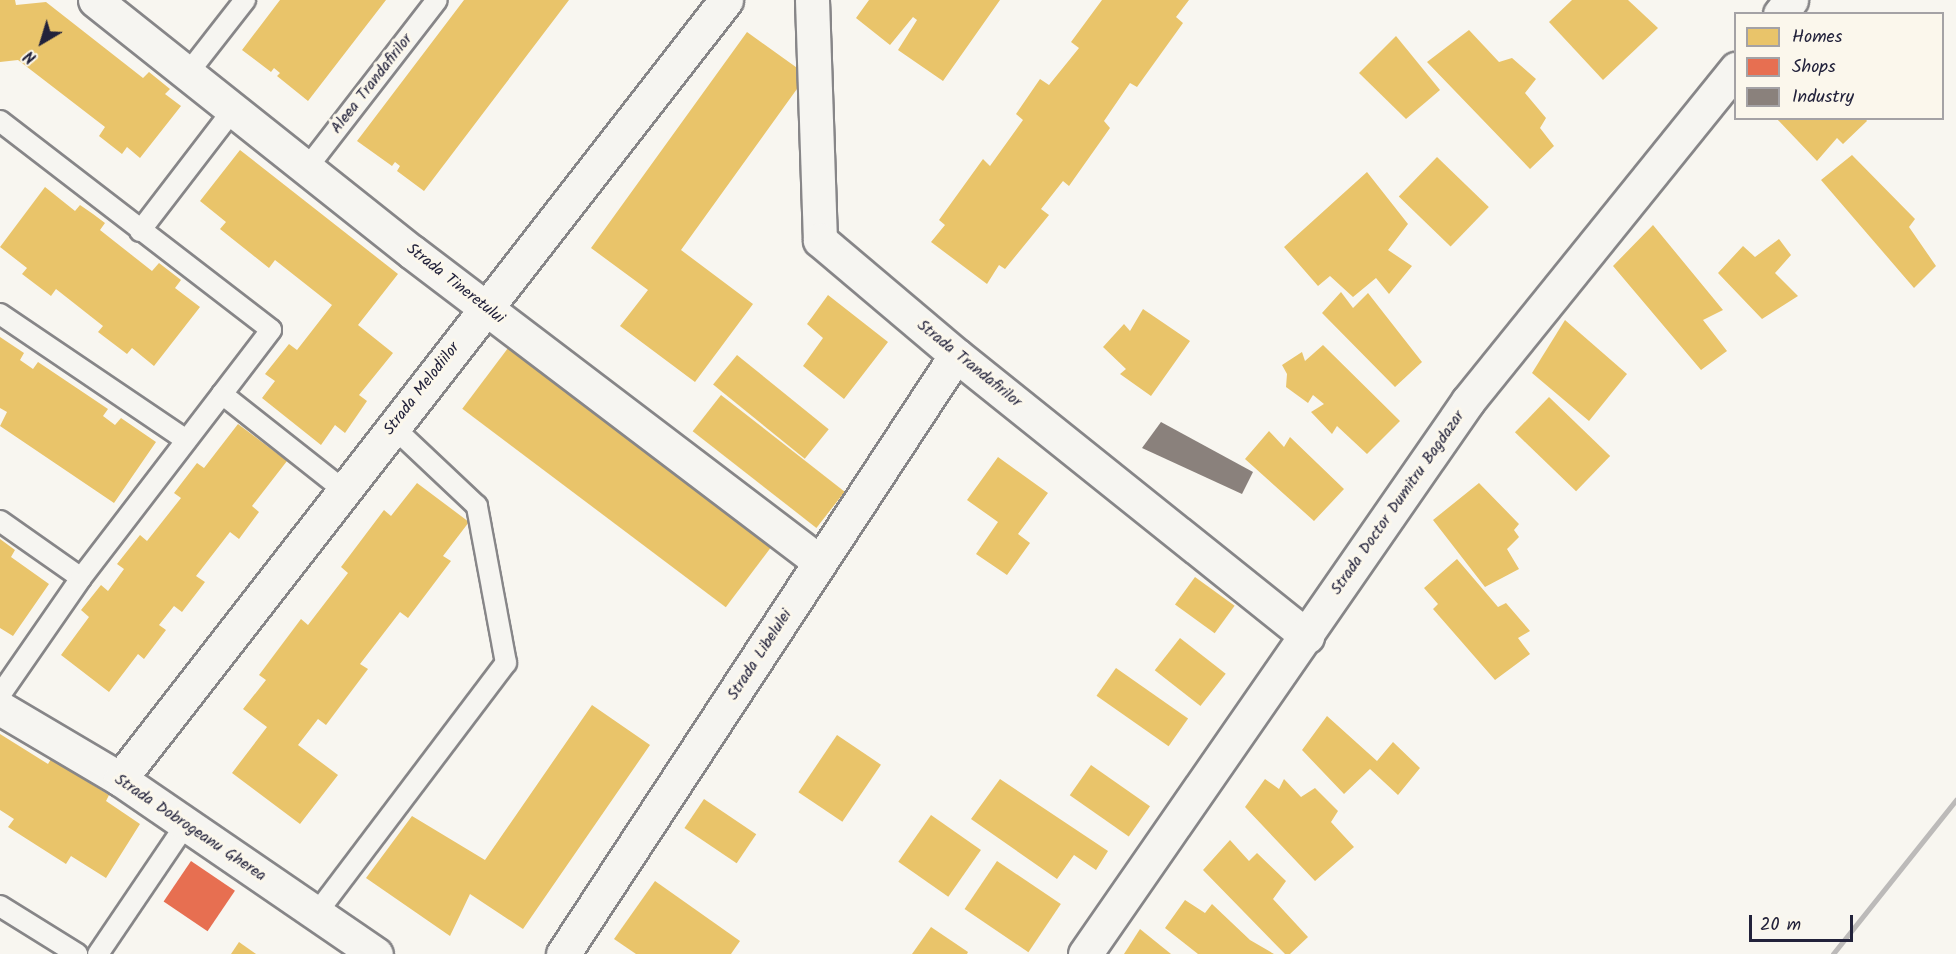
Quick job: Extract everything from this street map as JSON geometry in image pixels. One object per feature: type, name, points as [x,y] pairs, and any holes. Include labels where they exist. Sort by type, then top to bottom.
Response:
[{"type":"street","name":"Strada Tineretului","points":[[95,0],[486,308],[820,562]]},
{"type":"street","name":"Strada Melodiilor","points":[[120,779],[345,491],[392,426],[726,0]]},
{"type":"street","name":"Strada Trandafirilor","points":[[812,0],[820,240],[956,355],[1307,636]]},
{"type":"street","points":[[1782,12],[1791,0]]},
{"type":"street","name":"Strada Doctor Dumitru Bagdazar","points":[[1085,954],[1468,401],[1734,71]]},
{"type":"street","name":"Strada Libelulei","points":[[563,954],[956,355]]},
{"type":"street","name":"Strada Dobrogeanu Gherea","points":[[0,708],[120,779],[376,954]]},
{"type":"lane","points":[[188,73],[245,0]]},
{"type":"lane","name":"Aleea Trandafirilor","points":[[307,168],[437,0]]},
{"type":"lane","points":[[140,231],[233,110]]},
{"type":"lane","points":[[0,121],[271,330],[81,578],[0,695]]},
{"type":"lane","points":[[0,314],[186,440]]},
{"type":"lane","points":[[222,394],[345,491]]},
{"type":"lane","points":[[316,914],[506,663],[477,506],[392,426]]},
{"type":"lane","points":[[0,520],[81,578]]},
{"type":"lane","points":[[98,954],[186,824]]},
{"type":"lane","points":[[0,906],[77,954]]},
{"type":"building: Homes","points":[[0,0],[15,0],[16,5],[46,2],[143,78],[149,72],[170,89],[165,94],[181,106],[140,158],[127,147],[122,154],[99,136],[105,127],[18,60],[0,62]]},
{"type":"building: Homes","points":[[280,0],[386,0],[308,101],[277,76],[280,73],[274,68],[271,72],[242,50]]},
{"type":"building: Homes","points":[[464,0],[569,0],[424,191],[397,171],[400,166],[395,162],[392,166],[357,141]]},
{"type":"building: Homes","points":[[869,0],[1000,0],[943,81],[898,50],[917,20],[913,17],[890,45],[856,18]]},
{"type":"building: Homes","points":[[1102,0],[1189,0],[1176,17],[1183,23],[1137,87],[1130,83],[1104,121],[1110,128],[1069,186],[1063,181],[1041,209],[1049,215],[1005,269],[999,265],[987,284],[931,242],[945,225],[939,220],[983,159],[990,166],[1023,120],[1016,114],[1040,79],[1049,85],[1079,48],[1071,42]]},
{"type":"building: Homes","points":[[1572,0],[1628,0],[1658,28],[1603,80],[1549,22]]},
{"type":"building: Homes","points":[[1469,30],[1499,62],[1512,58],[1536,79],[1525,93],[1546,118],[1540,128],[1554,146],[1530,169],[1427,62]]},
{"type":"building: Homes","points":[[747,32],[807,75],[681,250],[753,304],[695,382],[620,326],[648,290],[591,248]]},
{"type":"building: Homes","points":[[1396,36],[1440,90],[1406,119],[1359,73]]},
{"type":"building: Homes","points":[[1778,120],[1866,120],[1843,144],[1837,138],[1817,161]]},
{"type":"building: Homes","points":[[240,150],[398,274],[358,325],[393,353],[359,395],[367,401],[345,433],[335,425],[321,445],[262,398],[275,381],[265,374],[289,344],[297,350],[332,305],[275,260],[269,268],[220,229],[226,222],[200,201]]},
{"type":"building: Homes","points":[[1852,155],[1915,219],[1909,227],[1936,266],[1914,288],[1821,180]]},
{"type":"building: Homes","points":[[1437,157],[1489,207],[1451,247],[1399,197]]},
{"type":"building: Homes","points":[[1367,172],[1408,224],[1388,250],[1412,266],[1389,294],[1376,278],[1353,297],[1330,276],[1318,286],[1284,247]]},
{"type":"building: Homes","points":[[45,187],[75,211],[80,205],[105,223],[100,230],[152,271],[159,263],[181,280],[175,288],[200,307],[154,366],[132,348],[127,354],[98,332],[103,326],[56,289],[51,296],[22,274],[27,268],[0,247]]},
{"type":"building: Homes","points":[[1653,225],[1723,310],[1703,320],[1727,351],[1701,370],[1613,266]]},
{"type":"building: Homes","points":[[1779,239],[1791,255],[1775,273],[1798,296],[1762,319],[1718,273],[1743,246],[1755,257]]},
{"type":"building: Homes","points":[[1341,292],[1353,308],[1368,293],[1422,362],[1395,387],[1322,313]]},
{"type":"building: Homes","points":[[828,295],[888,342],[844,399],[803,366],[823,338],[807,324]]},
{"type":"building: Homes","points":[[1143,309],[1190,341],[1151,396],[1120,374],[1126,369],[1103,347],[1124,324],[1130,331]]},
{"type":"building: Homes","points":[[1565,320],[1627,374],[1589,421],[1532,373]]},
{"type":"building: Homes","points":[[0,337],[24,353],[20,360],[33,369],[38,362],[108,409],[103,416],[115,425],[121,418],[156,442],[114,503],[0,426],[7,412],[0,408]]},
{"type":"building: Homes","points":[[1323,345],[1400,421],[1367,454],[1337,426],[1332,434],[1311,412],[1324,404],[1313,395],[1308,403],[1286,387],[1287,374],[1282,365],[1302,352],[1305,361]]},
{"type":"building: Homes","points":[[508,348],[772,547],[726,607],[462,409]]},
{"type":"building: Homes","points":[[737,355],[829,429],[805,459],[713,385]]},
{"type":"building: Homes","points":[[721,395],[845,492],[816,528],[693,431]]},
{"type":"building: Homes","points":[[1549,397],[1610,456],[1576,491],[1515,432]]},
{"type":"building: Homes","points":[[238,424],[287,461],[252,506],[259,512],[239,539],[230,532],[196,576],[205,582],[182,612],[174,606],[159,625],[166,630],[144,659],[138,654],[109,692],[61,655],[89,617],[81,610],[101,585],[108,591],[124,569],[117,564],[140,535],[147,541],[181,498],[174,493],[197,463],[204,468]]},
{"type":"building: Homes","points":[[1269,431],[1284,447],[1290,437],[1344,489],[1314,521],[1245,459]]},
{"type":"building: Homes","points":[[998,457],[1048,493],[1018,534],[1030,543],[1007,575],[976,554],[998,522],[967,500]]},
{"type":"building: Homes","points":[[417,483],[469,522],[443,556],[451,561],[408,618],[400,612],[360,664],[368,669],[326,725],[318,719],[298,745],[338,775],[300,824],[232,773],[267,727],[243,709],[266,680],[259,675],[301,619],[308,625],[348,573],[341,567],[384,510],[391,516]]},
{"type":"building: Homes","points":[[1479,483],[1519,524],[1514,530],[1519,537],[1507,549],[1519,569],[1485,587],[1433,520]]},
{"type":"building: Homes","points":[[0,539],[15,550],[11,557],[49,584],[13,636],[0,628]]},
{"type":"building: Homes","points":[[1457,559],[1498,607],[1506,603],[1530,631],[1518,638],[1530,654],[1495,680],[1433,609],[1438,604],[1424,588]]},
{"type":"building: Homes","points":[[1195,577],[1235,606],[1215,633],[1175,605]]},
{"type":"building: Homes","points":[[1180,638],[1226,674],[1200,706],[1155,670]]},
{"type":"building: Homes","points":[[1116,668],[1188,718],[1169,746],[1096,696]]},
{"type":"building: Homes","points":[[592,705],[650,745],[523,929],[470,894],[450,936],[366,878],[412,816],[485,860]]},
{"type":"building: Homes","points":[[1327,716],[1377,761],[1393,742],[1420,768],[1398,795],[1370,769],[1344,794],[1302,750]]},
{"type":"building: Homes","points":[[0,734],[48,764],[51,759],[109,795],[106,801],[140,824],[106,878],[71,856],[66,864],[8,827],[14,819],[0,810]]},
{"type":"building: Homes","points":[[837,735],[881,765],[842,822],[798,792]]},
{"type":"building: Homes","points":[[1091,765],[1150,806],[1129,837],[1070,795]]},
{"type":"building: Homes","points":[[1000,779],[1108,851],[1096,870],[1074,855],[1057,879],[971,819]]},
{"type":"building: Homes","points":[[1265,779],[1279,789],[1284,779],[1301,797],[1315,788],[1338,811],[1331,822],[1354,847],[1315,881],[1245,807]]},
{"type":"building: Homes","points":[[704,799],[756,834],[737,863],[684,828]]},
{"type":"building: Homes","points":[[931,815],[981,850],[948,897],[898,862]]},
{"type":"building: Homes","points":[[1230,840],[1249,861],[1257,853],[1286,881],[1273,899],[1308,937],[1290,954],[1285,954],[1203,870]]},
{"type":"building: Homes","points":[[997,861],[1061,904],[1028,952],[965,909]]},
{"type":"building: Homes","points":[[655,881],[740,941],[731,954],[636,954],[614,939]]},
{"type":"building: Homes","points":[[1185,900],[1205,913],[1212,904],[1250,940],[1274,954],[1198,954],[1165,928]]},
{"type":"building: Homes","points":[[931,927],[968,952],[967,954],[912,954]]},
{"type":"building: Homes","points":[[1140,929],[1171,954],[1124,954]]},
{"type":"building: Homes","points":[[239,942],[256,954],[231,954]]},
{"type":"building: Shops","points":[[191,861],[235,891],[208,931],[164,902]]},
{"type":"building: Industry","points":[[1161,422],[1253,472],[1242,494],[1142,448]]},
{"type":"railway","points":[[1833,954],[1956,800]]}]
